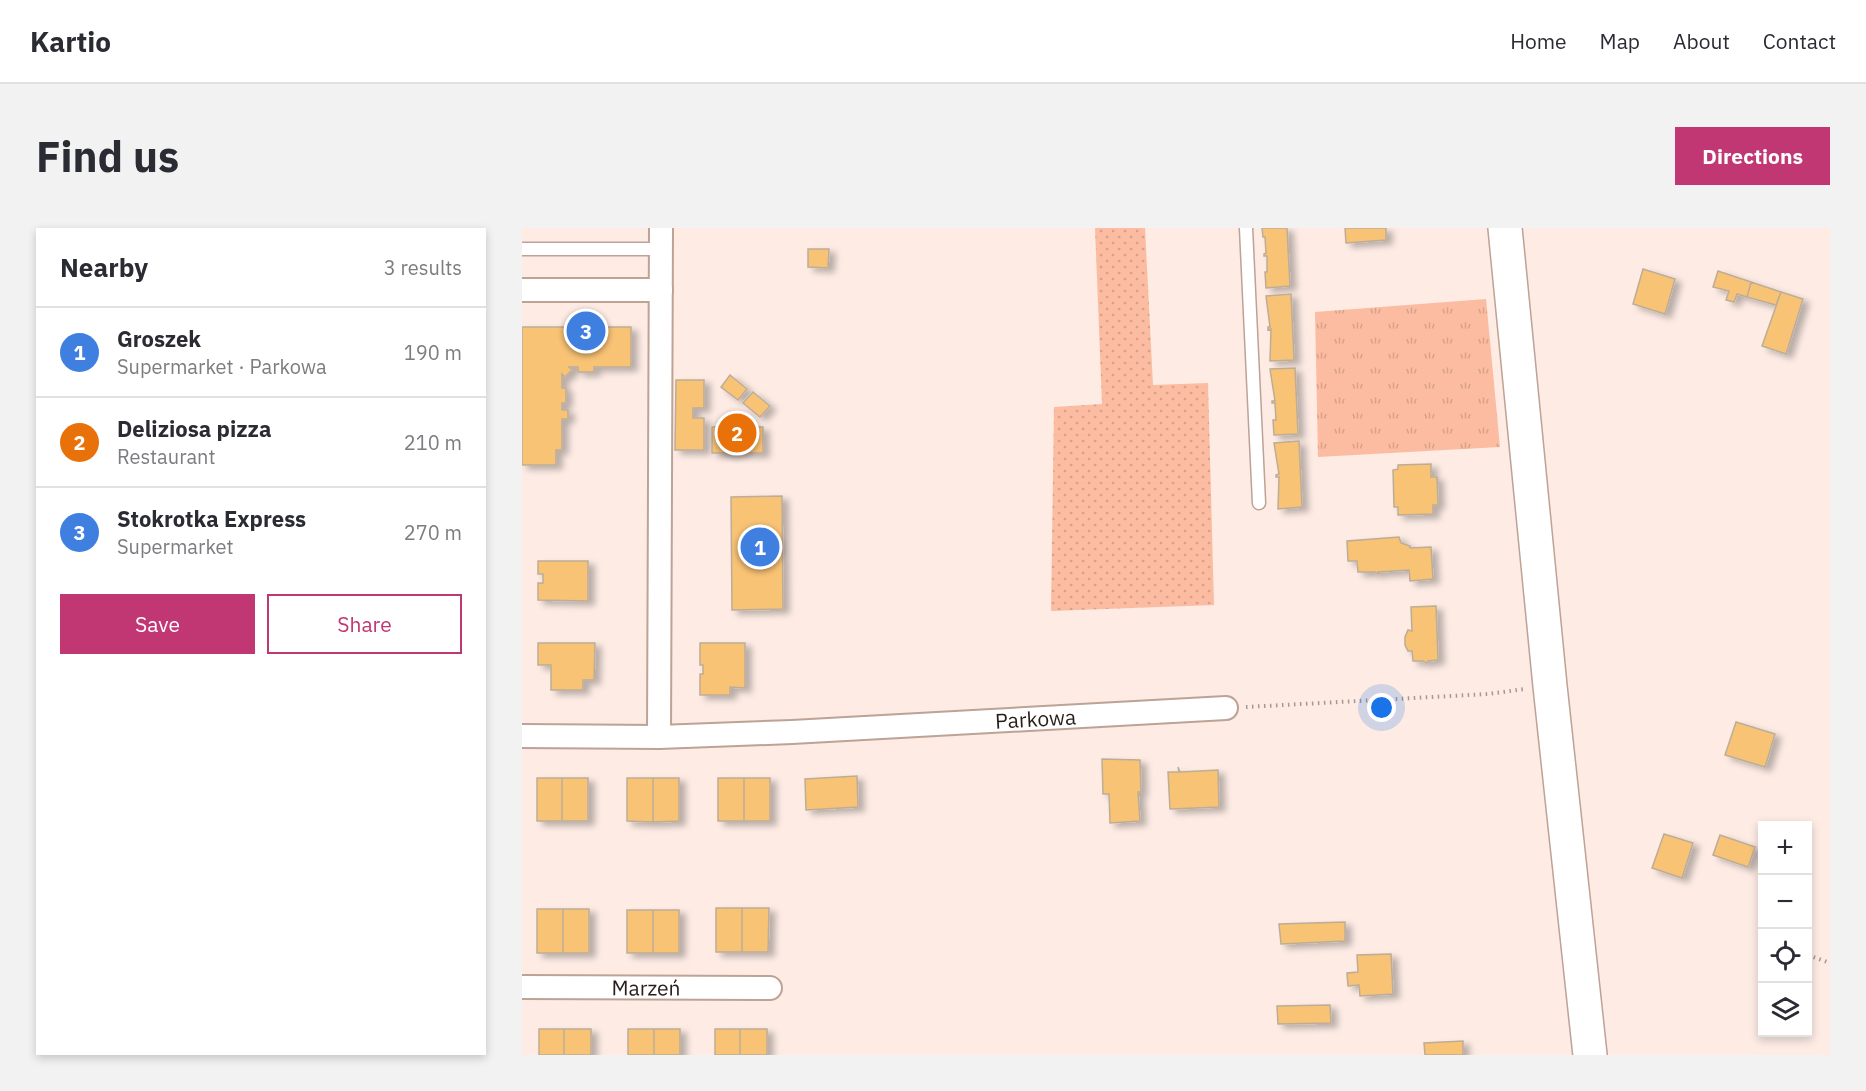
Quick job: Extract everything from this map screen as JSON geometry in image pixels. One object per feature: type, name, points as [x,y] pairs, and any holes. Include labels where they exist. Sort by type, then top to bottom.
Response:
[{"type":"street","points":[[1505,228],[1550,686],[1590,1055]]},
{"type":"street","points":[[659,737],[660,239]]},
{"type":"street","points":[[522,290],[660,290]]},
{"type":"street","name":"Parkowa","points":[[522,736],[659,737],[803,732],[1226,708]]},
{"type":"street","name":"Marzeń","points":[[522,987],[770,988]]},
{"type":"lane","points":[[1246,228],[1259,503]]},
{"type":"lane","points":[[522,249],[660,239]]},
{"type":"path","points":[[1226,708],[1488,694],[1550,686]]},
{"type":"path","points":[[1812,956],[1830,963]]},
{"type":"green space","points":[[1095,228],[1145,228],[1153,385],[1208,383],[1214,605],[1051,611],[1054,407],[1102,404]]},
{"type":"green space","points":[[1486,299],[1500,447],[1318,457],[1315,312]]},
{"type":"building","points":[[1262,228],[1287,228],[1290,286],[1266,288],[1267,256],[1264,256],[1266,253],[1265,237],[1263,237]]},
{"type":"building","points":[[1345,228],[1386,228],[1386,240],[1346,243]]},
{"type":"building","points":[[808,249],[829,249],[828,268],[808,267]]},
{"type":"building","points":[[1643,269],[1675,279],[1665,314],[1633,304]]},
{"type":"building","points":[[1718,271],[1751,282],[1747,297],[1737,294],[1734,302],[1726,300],[1729,291],[1713,287]]},
{"type":"building","points":[[1751,282],[1781,292],[1776,305],[1747,297]]},
{"type":"building","points":[[1781,292],[1803,299],[1786,354],[1762,346]]},
{"type":"building","points":[[1291,294],[1294,360],[1270,361],[1271,329],[1268,330],[1270,327],[1266,296]]},
{"type":"building","points":[[522,327],[631,327],[631,367],[594,367],[594,372],[578,372],[578,367],[569,367],[572,370],[565,377],[562,374],[562,388],[566,388],[566,403],[562,403],[562,410],[568,410],[568,419],[562,419],[562,450],[556,450],[556,465],[522,465]]},
{"type":"building","points":[[1295,368],[1298,434],[1274,435],[1275,403],[1272,401],[1275,401],[1270,369]]},
{"type":"building","points":[[730,375],[747,389],[738,400],[721,387]]},
{"type":"building","points":[[676,380],[704,380],[704,408],[693,408],[693,418],[704,418],[704,450],[675,450]]},
{"type":"building","points":[[753,392],[770,406],[760,417],[743,403]]},
{"type":"building","points":[[712,427],[763,427],[763,453],[712,453]]},
{"type":"building","points":[[1299,441],[1302,507],[1278,509],[1279,477],[1276,475],[1279,474],[1274,443]]},
{"type":"building","points":[[1431,464],[1431,477],[1437,477],[1438,505],[1433,505],[1433,514],[1398,515],[1398,507],[1394,507],[1393,470],[1398,469],[1398,465]]},
{"type":"building","points":[[782,496],[783,609],[732,610],[731,497]]},
{"type":"building","points":[[1399,537],[1401,543],[1410,548],[1431,547],[1433,579],[1410,581],[1409,570],[1378,572],[1378,574],[1358,572],[1357,561],[1348,561],[1347,541]]},
{"type":"building","points":[[538,561],[588,561],[588,601],[538,600],[538,583],[543,583],[543,574],[538,574]]},
{"type":"building","points":[[1436,606],[1438,660],[1426,663],[1413,661],[1412,651],[1408,651],[1405,645],[1408,630],[1412,631],[1411,607]]},
{"type":"building","points":[[538,643],[595,643],[594,680],[583,680],[583,690],[551,690],[551,665],[538,665]]},
{"type":"building","points":[[700,643],[745,643],[745,688],[730,687],[730,695],[700,695],[700,674],[703,674],[703,665],[700,665]]},
{"type":"building","points":[[1736,722],[1775,734],[1765,767],[1725,755]]},
{"type":"building","points":[[1102,759],[1140,760],[1141,792],[1138,792],[1140,821],[1110,823],[1109,794],[1103,794]]},
{"type":"building","points":[[1178,767],[1180,772],[1218,770],[1219,807],[1170,809],[1168,772],[1179,772]]},
{"type":"building","points":[[857,776],[858,807],[806,810],[805,779]]},
{"type":"building","points":[[537,778],[562,778],[562,821],[537,821]]},
{"type":"building","points":[[562,778],[588,778],[588,821],[562,821]]},
{"type":"building","points":[[627,778],[653,778],[653,822],[627,821]]},
{"type":"building","points":[[653,778],[679,778],[679,821],[653,822]]},
{"type":"building","points":[[718,778],[744,778],[744,821],[718,821]]},
{"type":"building","points":[[744,778],[770,778],[770,821],[744,821]]},
{"type":"building","points":[[1664,834],[1693,843],[1682,878],[1652,868]]},
{"type":"building","points":[[1720,835],[1755,847],[1748,867],[1713,855]]},
{"type":"building","points":[[716,908],[742,908],[742,952],[716,952]]},
{"type":"building","points":[[742,908],[769,908],[768,952],[742,952]]},
{"type":"building","points":[[537,909],[563,909],[563,953],[537,953]]},
{"type":"building","points":[[563,909],[589,909],[589,953],[563,953]]},
{"type":"building","points":[[627,910],[653,910],[653,953],[627,953]]},
{"type":"building","points":[[653,910],[679,910],[679,953],[653,953]]},
{"type":"building","points":[[1345,922],[1345,941],[1281,944],[1279,924]]},
{"type":"building","points":[[1391,954],[1393,994],[1360,996],[1359,985],[1348,986],[1347,973],[1358,972],[1357,955]]},
{"type":"building","points":[[1330,1005],[1331,1023],[1278,1024],[1277,1006]]},
{"type":"building","points":[[539,1029],[564,1029],[564,1055],[539,1055]]},
{"type":"building","points":[[564,1029],[591,1029],[591,1055],[564,1055]]},
{"type":"building","points":[[628,1029],[654,1029],[654,1055],[628,1055]]},
{"type":"building","points":[[654,1029],[680,1029],[680,1055],[654,1055]]},
{"type":"building","points":[[715,1029],[740,1029],[740,1055],[715,1055]]},
{"type":"building","points":[[740,1029],[767,1029],[767,1055],[740,1055]]},
{"type":"building","points":[[1463,1041],[1463,1055],[1425,1055],[1424,1043]]},
{"type":"place","name":"Stokrotka Express","points":[[586,331]]},
{"type":"place","name":"Deliziosa pizza","points":[[737,433]]},
{"type":"place","name":"Groszek","points":[[760,547]]}]
